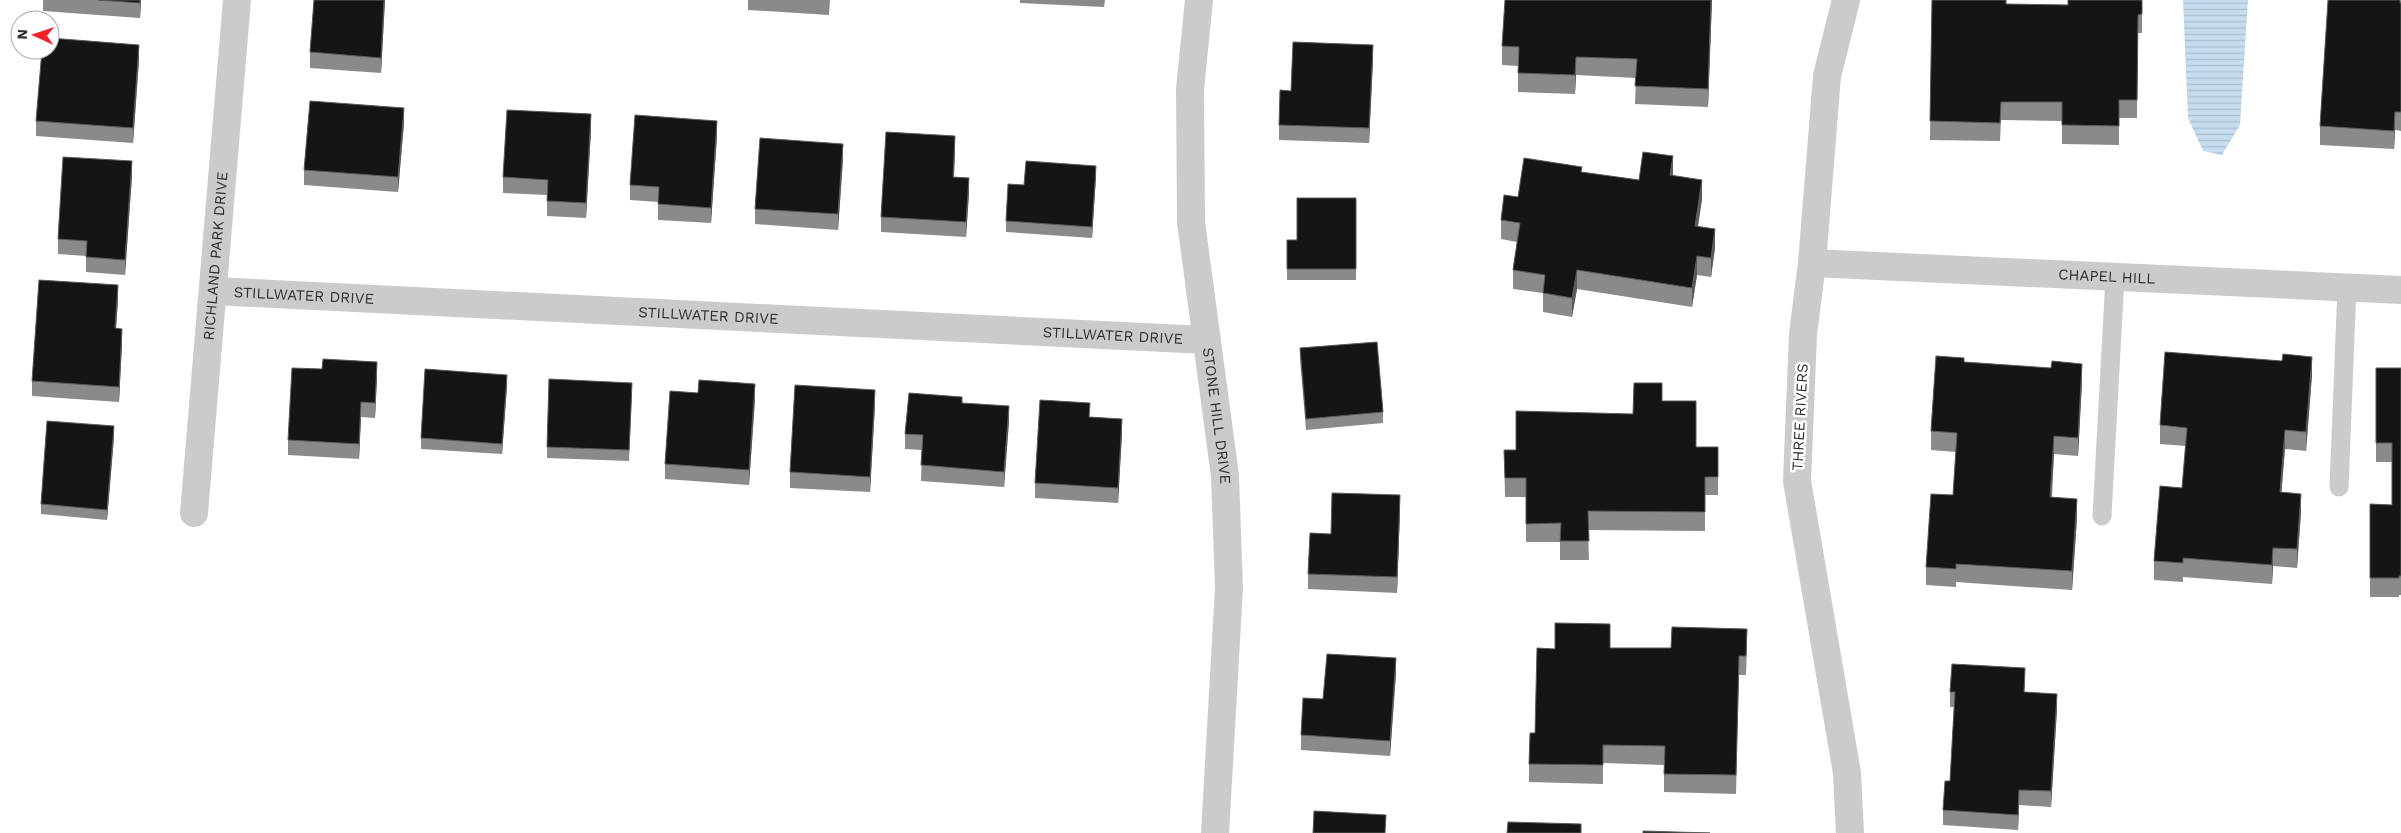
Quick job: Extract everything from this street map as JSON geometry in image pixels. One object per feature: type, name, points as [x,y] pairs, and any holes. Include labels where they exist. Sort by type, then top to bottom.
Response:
[{"type":"street","name":"RICHLAND PARK DRIVE","points":[[194,514],[237,0]]},
{"type":"street","name":"STONE HILL DRIVE","points":[[1199,0],[1190,89],[1191,222],[1205,340],[1225,476],[1229,588],[1215,833]]},
{"type":"street","name":"THREE RIVERS","points":[[1846,0],[1827,76],[1812,263],[1803,334],[1797,481],[1847,773],[1850,833]]},
{"type":"street","name":"CHAPEL HILL","points":[[1812,263],[2401,290]]},
{"type":"street","name":"STILLWATER DRIVE","points":[[213,291],[1205,340]]},
{"type":"lane","points":[[2102,516],[2115,277]]},
{"type":"lane","points":[[2339,487],[2347,287]]},
{"type":"water","points":[[2183,0],[2248,0],[2240,125],[2222,155],[2203,151],[2188,118]]},
{"type":"building","points":[[98,0],[140,0],[140,3]]},
{"type":"building","points":[[314,0],[384,0],[381,58],[310,52]]},
{"type":"building","points":[[1505,0],[1711,0],[1708,89],[1635,86],[1637,59],[1576,57],[1575,75],[1518,73],[1519,47],[1502,46]]},
{"type":"building","points":[[1932,0],[2006,0],[2006,4],[2068,5],[2068,0],[2142,0],[2142,14],[2138,15],[2137,100],[2119,100],[2119,126],[2062,125],[2062,102],[2001,102],[2000,123],[1930,121]]},
{"type":"building","points":[[2328,0],[2400,0],[2401,112],[2395,112],[2394,131],[2320,126]]},
{"type":"building","points":[[60,39],[139,45],[133,128],[36,121],[41,60],[60,60]]},
{"type":"building","points":[[1293,42],[1373,45],[1369,128],[1279,125],[1280,90],[1291,91]]},
{"type":"building","points":[[310,101],[404,108],[398,177],[304,170]]},
{"type":"building","points":[[507,110],[591,114],[586,203],[547,201],[548,180],[503,177]]},
{"type":"building","points":[[635,115],[717,121],[711,208],[658,204],[659,187],[630,185]]},
{"type":"building","points":[[886,132],[955,136],[953,177],[969,178],[966,222],[881,217]]},
{"type":"building","points":[[760,138],[843,144],[838,214],[755,209]]},
{"type":"building","points":[[1643,152],[1673,156],[1670,175],[1702,180],[1695,226],[1715,229],[1711,258],[1697,256],[1692,288],[1577,270],[1572,298],[1543,293],[1545,275],[1513,270],[1520,223],[1501,220],[1504,195],[1518,197],[1524,158],[1582,167],[1581,172],[1639,180]]},
{"type":"building","points":[[63,157],[132,161],[125,260],[86,257],[87,241],[58,239]]},
{"type":"building","points":[[1026,161],[1096,166],[1092,227],[1006,221],[1008,184],[1024,185]]},
{"type":"building","points":[[1297,198],[1356,198],[1356,269],[1287,269],[1287,240],[1297,240]]},
{"type":"building","points":[[39,280],[118,285],[115,328],[122,329],[119,387],[32,381]]},
{"type":"building","points":[[1377,342],[1383,412],[1306,419],[1300,348]]},
{"type":"building","points":[[2165,352],[2282,361],[2283,354],[2312,357],[2306,432],[2285,430],[2280,492],[2301,494],[2297,549],[2273,548],[2272,565],[2183,558],[2183,563],[2154,561],[2160,486],[2182,488],[2187,428],[2160,425]]},
{"type":"building","points":[[1936,356],[1964,358],[1964,362],[2051,368],[2052,361],[2082,364],[2078,438],[2054,436],[2050,497],[2077,499],[2072,571],[1956,564],[1956,569],[1926,567],[1931,494],[1953,495],[1957,433],[1931,431]]},
{"type":"building","points":[[323,359],[377,362],[375,403],[361,402],[359,444],[288,440],[292,368],[322,369]]},
{"type":"building","points":[[2376,368],[2401,368],[2401,576],[2399,578],[2370,578],[2370,504],[2392,505],[2392,443],[2376,443]]},
{"type":"building","points":[[425,369],[507,375],[502,444],[421,438]]},
{"type":"building","points":[[549,379],[632,383],[629,450],[547,447]]},
{"type":"building","points":[[699,380],[755,384],[749,470],[665,464],[670,391],[698,393]]},
{"type":"building","points":[[1634,383],[1662,383],[1662,401],[1696,401],[1696,447],[1718,447],[1718,477],[1705,477],[1705,512],[1588,511],[1589,541],[1560,541],[1561,523],[1526,524],[1526,478],[1505,478],[1504,450],[1516,450],[1516,411],[1633,414]]},
{"type":"building","points":[[795,385],[875,390],[870,477],[790,472]]},
{"type":"building","points":[[909,393],[962,397],[962,403],[1009,406],[1004,472],[921,465],[923,435],[905,434]]},
{"type":"building","points":[[1040,400],[1090,403],[1089,417],[1122,419],[1118,488],[1035,483]]},
{"type":"building","points":[[47,421],[114,426],[107,510],[41,504]]},
{"type":"building","points":[[1332,493],[1400,495],[1397,577],[1308,574],[1310,533],[1331,534]]},
{"type":"building","points":[[1555,623],[1610,624],[1610,648],[1671,648],[1672,627],[1747,629],[1746,656],[1739,656],[1736,775],[1664,774],[1665,746],[1603,745],[1603,765],[1529,764],[1530,733],[1535,733],[1537,648],[1555,649]]},
{"type":"building","points":[[1327,654],[1396,658],[1390,741],[1301,735],[1303,698],[1323,699]]},
{"type":"building","points":[[1952,664],[2025,668],[2024,692],[2057,694],[2051,791],[2019,790],[2018,815],[1943,810],[1945,781],[1950,781],[1955,692],[1950,692]]},
{"type":"building","points":[[1314,811],[1386,815],[1385,833],[1313,833]]},
{"type":"building","points":[[1508,822],[1581,824],[1581,833],[1507,833]]},
{"type":"building","points":[[1643,831],[1710,833],[1643,833]]}]
